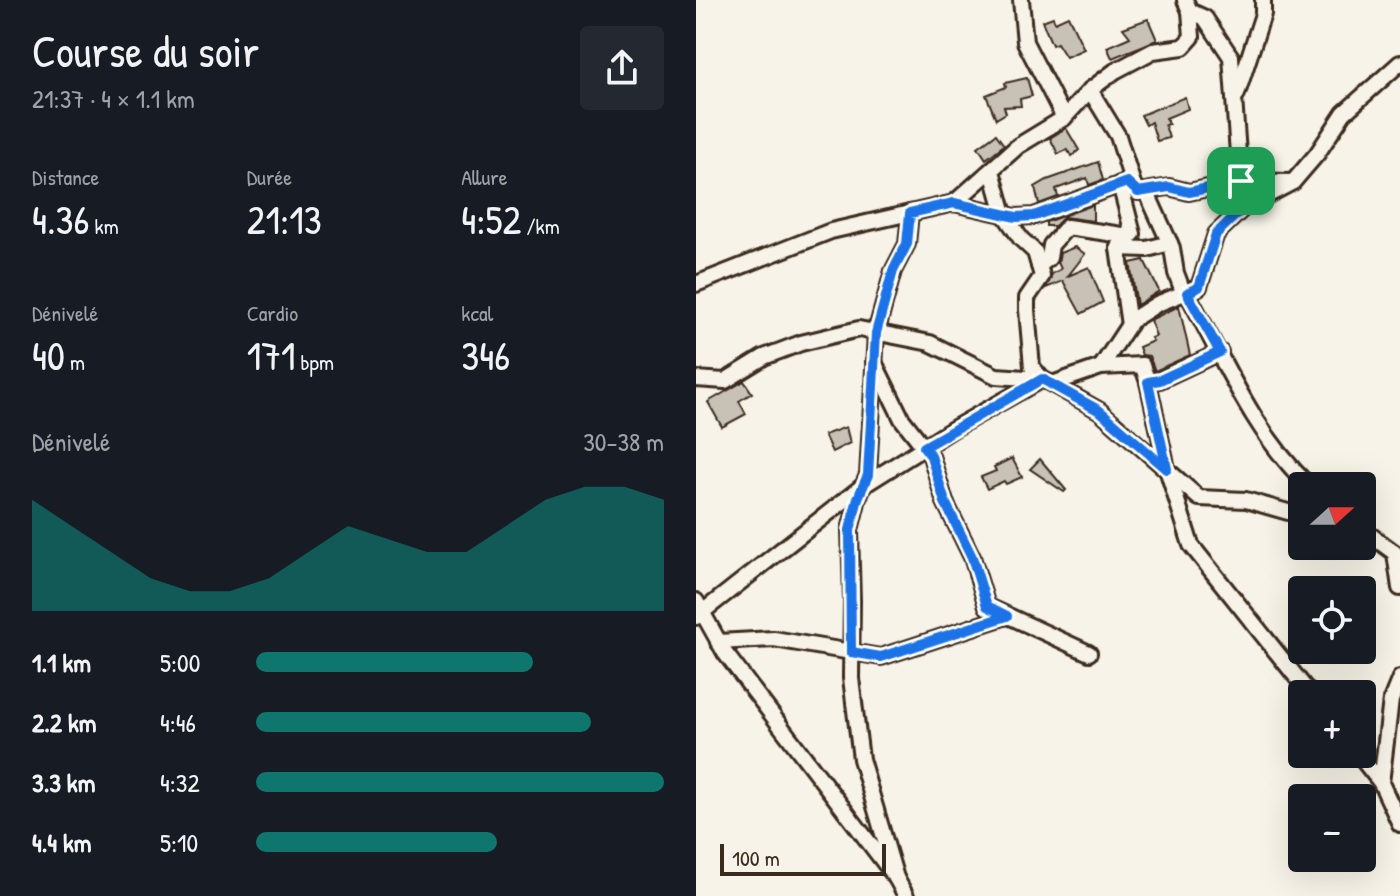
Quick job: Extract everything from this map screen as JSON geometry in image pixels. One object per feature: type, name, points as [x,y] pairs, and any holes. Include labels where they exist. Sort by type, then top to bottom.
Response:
[{"type":"street","points":[[1021,0],[1025,42],[1064,118]]},
{"type":"street","points":[[1235,98],[1263,14],[1263,0]]},
{"type":"street","points":[[1187,6],[1205,18],[1231,57],[1242,209]]},
{"type":"street","points":[[954,203],[1018,146],[1064,118],[1090,90],[1115,71],[1153,51],[1183,47],[1192,37],[1187,6]]},
{"type":"street","points":[[1101,367],[1129,325],[1157,304],[1199,287],[1216,234],[1242,209],[1293,182],[1317,154],[1344,113],[1400,63]]},
{"type":"street","points":[[1090,90],[1118,136],[1134,188],[1170,243],[1176,273],[1220,352],[1231,380],[1284,461],[1295,472]]},
{"type":"street","points":[[992,171],[1004,214],[1021,239],[1035,252],[1042,276],[1027,298],[1032,367],[1047,381],[1100,411],[1199,498],[1246,500],[1288,512]]},
{"type":"street","points":[[696,284],[831,231],[954,203],[1016,217],[1034,216],[1134,188],[1169,187],[1189,192],[1241,181],[1293,182]]},
{"type":"street","points":[[1118,248],[1133,234],[1134,188]]},
{"type":"street","points":[[896,878],[861,759],[851,678],[850,530],[868,475],[876,333],[893,271],[907,244],[910,213]]},
{"type":"street","points":[[1039,266],[1049,258],[1051,245],[1067,227],[1122,235],[1118,248],[1129,325]]},
{"type":"street","points":[[1118,248],[1147,249],[1170,243]]},
{"type":"street","points":[[696,379],[725,381],[764,357],[801,343],[859,329],[930,343],[996,376],[1047,381]]},
{"type":"street","points":[[1148,382],[1160,380],[1220,352]]},
{"type":"street","points":[[874,361],[902,419],[931,456],[945,502],[972,557],[987,606],[1089,653]]},
{"type":"street","points":[[906,896],[896,878],[718,642],[698,611],[864,485],[924,447],[1047,381],[1101,367],[1142,365],[1167,469],[1191,545],[1299,680]]},
{"type":"street","points":[[1376,539],[1398,554],[1400,588]]},
{"type":"street","points":[[718,642],[774,639],[881,657],[1007,616]]},
{"type":"street","points":[[1381,783],[1391,700],[1400,678]]},
{"type":"street","points":[[1369,768],[1381,783],[1400,824]]},
{"type":"building","points":[[1068,16],[1084,49],[1066,57],[1057,43],[1052,45],[1042,21],[1053,17],[1055,22]]},
{"type":"building","points":[[1148,19],[1157,40],[1112,58],[1107,47],[1130,37],[1123,28]]},
{"type":"building","points":[[1027,78],[1032,96],[1020,99],[1021,106],[1004,107],[1006,113],[996,119],[986,95],[1006,87],[1005,83]]},
{"type":"building","points":[[1185,97],[1188,109],[1166,118],[1169,138],[1157,141],[1151,122],[1146,125],[1141,115]]},
{"type":"building","points":[[1066,128],[1079,150],[1072,156],[1067,150],[1058,154],[1050,138]]},
{"type":"building","points":[[996,134],[1004,145],[986,159],[978,147]]},
{"type":"building","points":[[1098,162],[1103,180],[1089,185],[1087,178],[1056,189],[1058,197],[1039,204],[1035,187]]},
{"type":"building","points":[[1093,206],[1093,221],[1064,217],[1055,226],[1046,226],[1046,222]]},
{"type":"building","points":[[1075,247],[1085,254],[1068,276],[1089,267],[1103,302],[1081,314],[1063,281],[1046,288],[1052,274],[1061,269],[1058,262],[1060,253]]},
{"type":"building","points":[[1144,260],[1159,291],[1137,305],[1130,263]]},
{"type":"building","points":[[1179,306],[1190,355],[1155,371],[1149,356],[1142,355],[1139,347],[1153,341],[1151,338],[1156,336],[1150,320]]},
{"type":"building","points":[[744,381],[752,393],[739,401],[746,414],[722,427],[708,402]]},
{"type":"building","points":[[846,427],[850,443],[832,452],[824,435]]},
{"type":"building","points":[[1012,458],[1022,477],[987,489],[981,477],[996,471],[994,467]]},
{"type":"building","points":[[1040,459],[1066,490],[1064,492],[1030,469]]},
{"type":"route","points":[[1241,181],[1242,209],[1216,234],[1199,287],[1187,293],[1220,352],[1160,380],[1148,382],[1167,469],[1100,411],[1042,379],[953,429],[924,447],[931,456],[945,502],[972,557],[987,606],[1007,616],[881,657],[851,652],[850,530],[868,475],[876,333],[893,271],[907,244],[910,213],[954,203],[1016,217],[1034,216],[1127,182],[1138,192],[1169,187],[1189,192],[1241,181]]}]
